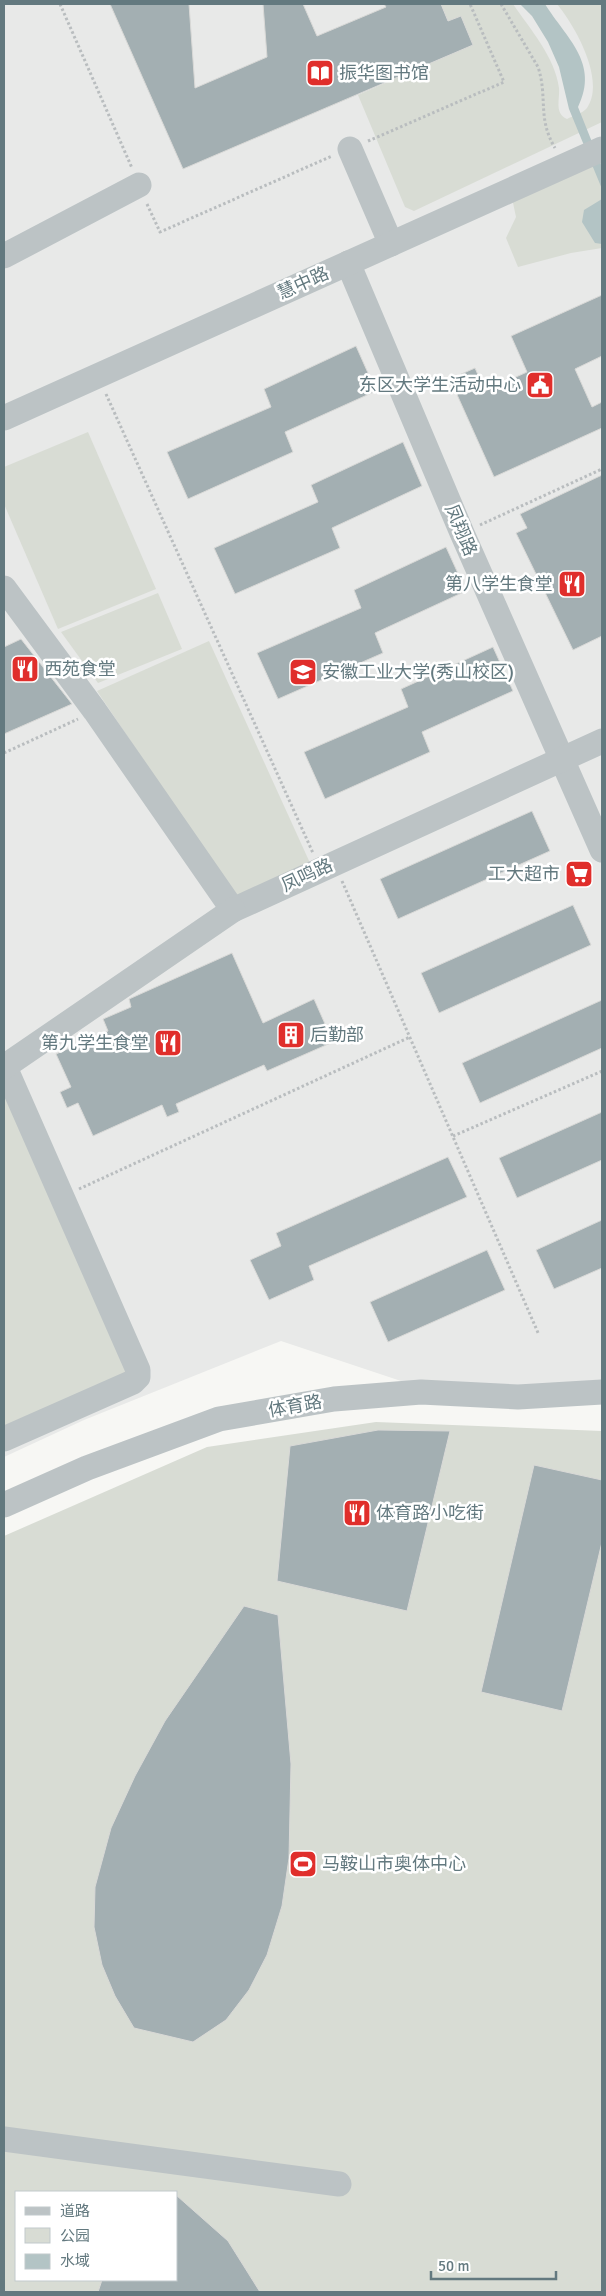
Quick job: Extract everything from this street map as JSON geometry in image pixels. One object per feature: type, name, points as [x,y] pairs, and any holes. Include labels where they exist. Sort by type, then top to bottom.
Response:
[{"type":"street","points":[[350,149],[391,244]]},
{"type":"street","name":"慧中路","points":[[4,418],[602,149]]},
{"type":"street","points":[[4,256],[139,185]]},
{"type":"street","name":"凤翔路","points":[[348,263],[462,533],[602,850]]},
{"type":"street","points":[[4,588],[95,711],[232,910]]},
{"type":"street","name":"凤鸣路","points":[[4,1066],[232,910],[602,741]]},
{"type":"street","points":[[4,1066],[138,1370],[138,1377],[133,1382],[4,1439]]},
{"type":"street","name":"体育路","points":[[4,1505],[87,1468],[219,1419],[334,1399],[421,1392],[518,1397],[602,1392]]},
{"type":"street","points":[[4,2139],[339,2184]]},
{"type":"path","points":[[60,4],[160,232],[504,82],[470,4]]},
{"type":"path","points":[[501,4],[538,67],[542,78],[545,129],[567,165]]},
{"type":"path","points":[[98,376],[410,1037],[539,1335]]},
{"type":"path","points":[[462,533],[602,469]]},
{"type":"path","points":[[4,753],[95,711]]},
{"type":"path","points":[[62,1197],[410,1037]]},
{"type":"path","points":[[453,1136],[602,1071]]},
{"type":"shaded area","name":"安徽工业大学(秀山校区)","points":[[4,4],[602,4],[602,1392],[437,1393],[281,1341],[84,1420],[4,1457]]},
{"type":"green space","points":[[441,4],[513,4],[553,65],[559,88],[559,110],[567,119],[587,108],[592,96],[593,83],[586,54],[572,26],[557,4],[602,4],[602,122],[414,211],[405,207],[358,95],[472,45],[461,16],[448,21]]},
{"type":"green space","points":[[602,161],[602,248],[571,253],[518,267],[506,238],[516,217],[512,198]]},
{"type":"green space","points":[[88,432],[156,589],[58,629],[4,504],[4,467]]},
{"type":"green space","points":[[158,593],[182,649],[98,683],[61,632]]},
{"type":"green space","points":[[209,641],[310,863],[235,897],[97,691]]},
{"type":"green space","points":[[4,1083],[130,1373],[4,1434]]},
{"type":"green space","name":"马鞍山市奥体中心","points":[[376,1422],[602,1431],[602,2292],[4,2292],[4,1536],[207,1447]]},
{"type":"water","points":[[520,4],[545,4],[578,52],[583,64],[585,77],[584,91],[578,107],[602,167],[602,189],[569,109],[559,67],[548,42],[532,16]]},
{"type":"water","points":[[602,199],[602,244],[595,243],[582,222],[584,210]]},
{"type":"building","name":"振华图书馆","points":[[110,4],[189,4],[195,88],[267,57],[263,4],[303,4],[317,36],[386,7],[384,4],[441,4],[448,21],[461,16],[473,45],[183,169]]},
{"type":"building","name":"东区大学生活动中心","points":[[602,295],[602,356],[575,369],[592,407],[602,402],[602,428],[494,477],[450,379],[475,368],[485,391],[527,372],[511,336]]},
{"type":"building","points":[[356,346],[376,391],[285,432],[293,452],[188,499],[167,452],[271,407],[264,389]]},
{"type":"building","points":[[403,442],[422,486],[332,528],[340,548],[235,594],[214,548],[318,502],[311,485]]},
{"type":"building","name":"第八学生食堂","points":[[602,475],[602,636],[573,650],[516,533],[527,528],[520,514]]},
{"type":"building","points":[[446,547],[466,591],[375,633],[383,653],[278,699],[257,653],[361,608],[354,590]]},
{"type":"building","name":"西苑食堂","points":[[21,639],[72,704],[4,734],[4,647]]},
{"type":"building","points":[[493,647],[513,691],[422,732],[430,752],[325,799],[304,752],[408,707],[401,689]]},
{"type":"building","points":[[532,811],[550,851],[398,919],[380,879]]},
{"type":"building","points":[[573,905],[591,945],[439,1013],[421,973]]},
{"type":"building","name":"第九学生食堂","points":[[232,953],[263,1023],[314,999],[333,1042],[267,1071],[264,1065],[176,1104],[179,1112],[167,1117],[162,1105],[93,1136],[78,1103],[67,1108],[60,1092],[71,1087],[56,1054],[108,1031],[103,1019],[131,1007],[129,999]]},
{"type":"building","points":[[602,1000],[602,1048],[480,1103],[462,1063]]},
{"type":"building","points":[[602,1112],[602,1160],[517,1198],[499,1158]]},
{"type":"building","points":[[448,1157],[467,1197],[309,1266],[314,1280],[269,1300],[250,1260],[281,1246],[276,1233]]},
{"type":"building","points":[[602,1220],[602,1268],[554,1289],[536,1250]]},
{"type":"building","points":[[487,1250],[505,1290],[388,1342],[370,1302]]},
{"type":"building","name":"体育路小吃街","points":[[378,1430],[450,1431],[407,1611],[277,1581],[290,1446]]},
{"type":"building","points":[[534,1465],[602,1480],[602,1542],[562,1711],[481,1692]]},
{"type":"building","points":[[244,1606],[278,1615],[291,1764],[289,1858],[282,1906],[267,1955],[249,1990],[226,2020],[193,2042],[134,2028],[115,1996],[102,1965],[94,1927],[95,1887],[111,1828],[135,1776],[165,1721]]},
{"type":"building","points":[[178,2197],[228,2241],[260,2292],[98,2292],[102,2281],[178,2281]]},
{"type":"place","name":"振华图书馆","points":[[320,73]]},
{"type":"place","name":"东区大学生活动中心","points":[[540,385]]},
{"type":"place","name":"第八学生食堂","points":[[572,584]]},
{"type":"place","name":"西苑食堂","points":[[25,669]]},
{"type":"place","name":"安徽工业大学(秀山校区)","points":[[303,672]]},
{"type":"place","name":"工大超市","points":[[579,874]]},
{"type":"place","name":"后勤部","points":[[291,1035]]},
{"type":"place","name":"第九学生食堂","points":[[168,1043]]},
{"type":"place","name":"体育路小吃街","points":[[357,1513]]},
{"type":"place","name":"马鞍山市奥体中心","points":[[303,1864]]}]
